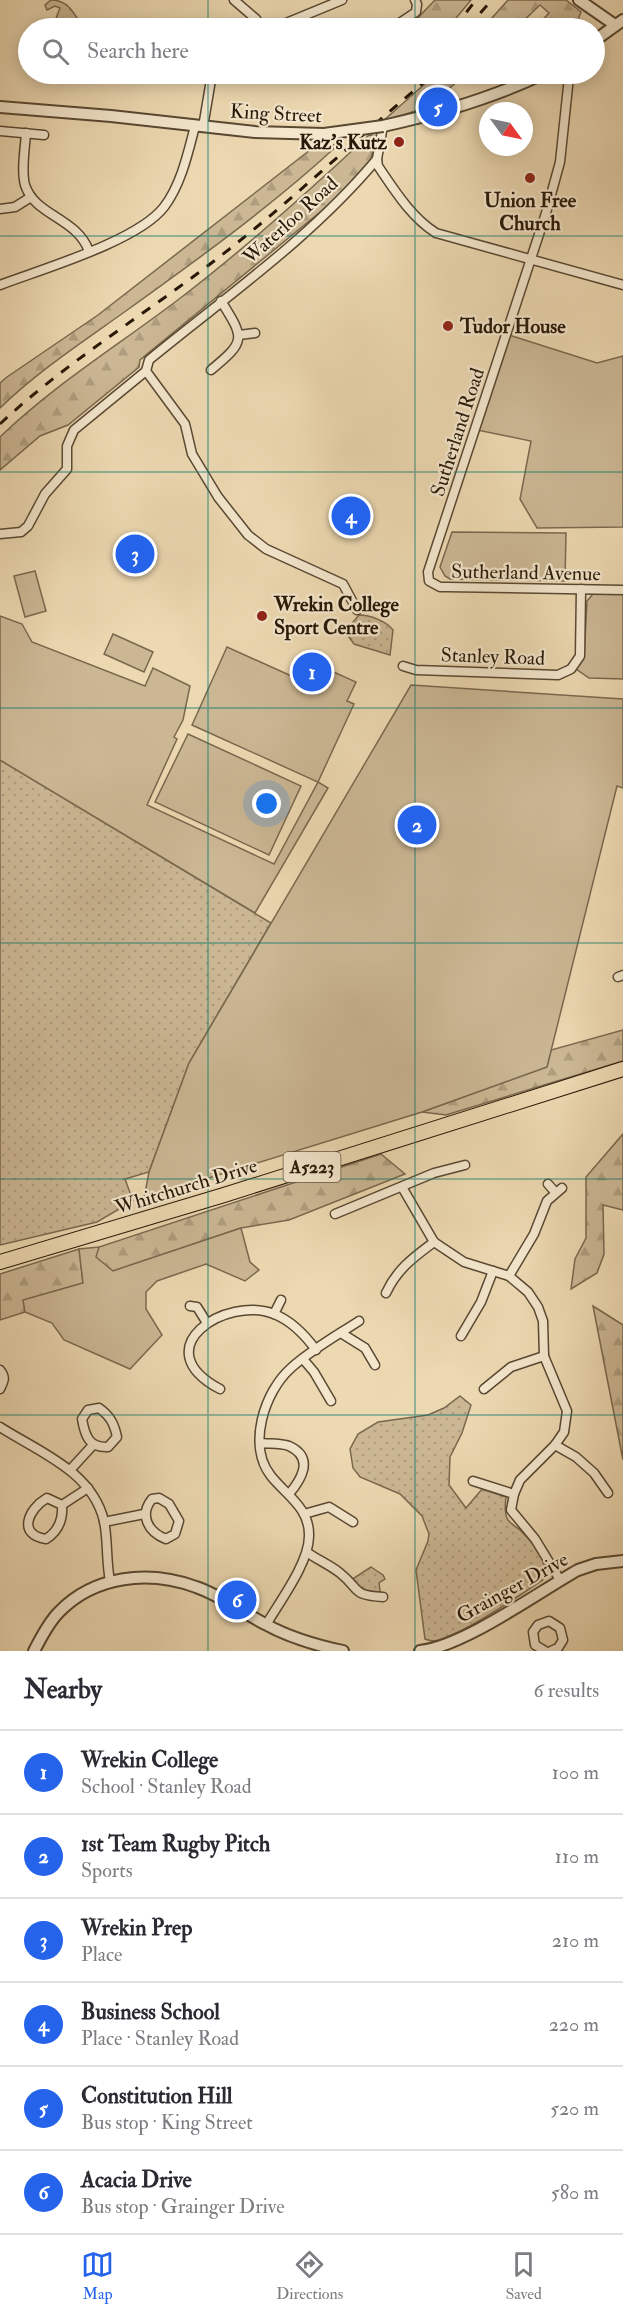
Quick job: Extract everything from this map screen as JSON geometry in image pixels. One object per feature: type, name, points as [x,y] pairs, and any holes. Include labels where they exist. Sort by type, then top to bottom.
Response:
[{"type":"main road","name":"Whitchurch Drive","points":[[0,1262],[224,1195],[623,1069]]},
{"type":"street","points":[[234,0],[255,18]]},
{"type":"street","points":[[298,18],[342,0]]},
{"type":"street","points":[[407,18],[416,12],[415,0]]},
{"type":"street","points":[[579,0],[619,22],[605,33]]},
{"type":"street","points":[[0,285],[130,234],[157,215],[178,181],[199,127],[210,84]]},
{"type":"street","name":"King Street","points":[[0,107],[111,116],[255,132],[324,134],[383,126],[456,107],[522,84]]},
{"type":"street","name":"Sutherland Road","points":[[429,581],[428,572],[531,259],[560,162],[568,84]]},
{"type":"street","points":[[383,126],[377,159],[379,167],[413,214],[436,233],[623,285]]},
{"type":"street","points":[[0,131],[45,135]]},
{"type":"street","points":[[26,133],[25,183],[31,197],[75,229],[85,240],[89,251]]},
{"type":"street","name":"Waterloo Road","points":[[0,534],[21,532],[28,526],[45,494],[68,469],[67,446],[74,430],[146,371],[149,360],[265,267],[339,201],[377,159]]},
{"type":"street","points":[[0,209],[15,207],[31,197]]},
{"type":"street","points":[[211,370],[235,349],[239,335],[237,327],[221,301]]},
{"type":"street","points":[[239,335],[255,333]]},
{"type":"street","points":[[146,371],[184,424],[190,448],[218,497],[248,535],[266,549],[343,584],[357,610]]},
{"type":"street","name":"Sutherland Avenue","points":[[429,581],[440,587],[623,590]]},
{"type":"street","name":"Stanley Road","points":[[403,666],[416,670],[558,675],[571,669],[579,656],[581,589]]},
{"type":"street","points":[[335,1214],[434,1173],[465,1165]]},
{"type":"street","points":[[509,1276],[534,1234],[547,1201],[559,1190],[548,1184]]},
{"type":"street","points":[[402,1187],[434,1242],[464,1262],[509,1276],[528,1292],[538,1307],[544,1328],[544,1356],[567,1411],[564,1432],[555,1445],[520,1480],[511,1510],[535,1539],[560,1580]]},
{"type":"street","points":[[386,1293],[393,1278],[405,1264],[434,1242]]},
{"type":"street","points":[[461,1336],[480,1302],[493,1271]]},
{"type":"street","points":[[274,1314],[281,1300]]},
{"type":"street","points":[[190,1306],[196,1307],[207,1323]]},
{"type":"street","points":[[220,1389],[203,1379],[189,1359],[189,1345],[199,1329],[207,1323],[234,1313],[251,1311],[274,1314],[292,1324],[316,1350]]},
{"type":"street","points":[[266,1625],[308,1553],[310,1533],[304,1514],[265,1468],[260,1443],[262,1420],[272,1395],[290,1369],[358,1321]]},
{"type":"street","points":[[341,1333],[365,1348],[375,1365]]},
{"type":"street","points":[[484,1389],[511,1367],[544,1356]]},
{"type":"street","points":[[303,1359],[314,1372],[331,1401]]},
{"type":"street","points":[[0,1370],[4,1381],[0,1389]]},
{"type":"street","points":[[99,1408],[109,1416],[117,1437],[108,1447],[97,1447],[93,1444],[84,1431],[82,1419],[88,1410],[99,1408]]},
{"type":"street","points":[[0,1427],[71,1469],[88,1488],[104,1522],[110,1581]]},
{"type":"street","points":[[260,1443],[289,1446],[299,1454],[304,1464],[304,1473],[300,1482],[289,1494]]},
{"type":"street","points":[[71,1469],[93,1444]]},
{"type":"street","points":[[555,1445],[576,1457],[594,1473],[608,1494]]},
{"type":"street","points":[[473,1481],[514,1494]]},
{"type":"street","points":[[62,1505],[88,1488]]},
{"type":"street","points":[[46,1498],[62,1505],[63,1516],[54,1534],[46,1539],[35,1538],[29,1532],[28,1523],[40,1502],[46,1498]]},
{"type":"street","points":[[152,1499],[164,1500],[170,1504],[179,1521],[175,1534],[166,1539],[158,1536],[149,1526],[144,1514],[146,1505],[152,1499]]},
{"type":"street","points":[[304,1514],[329,1508],[353,1522]]},
{"type":"street","points":[[104,1522],[144,1514]]},
{"type":"street","points":[[308,1553],[341,1574],[354,1589],[365,1596],[383,1597]]},
{"type":"street","name":"Grainger Drive","points":[[420,1651],[447,1643],[471,1632],[578,1570],[596,1564],[623,1562]]},
{"type":"street","points":[[34,1651],[58,1612],[87,1591],[110,1581],[153,1577],[185,1583],[210,1593],[266,1625],[311,1644],[343,1651]]},
{"type":"street","points":[[545,1651],[536,1645],[534,1632],[538,1625],[549,1621],[560,1628],[563,1640],[558,1648],[551,1651]]},
{"type":"green space","points":[[51,0],[63,3],[77,18],[56,18],[60,8],[55,6],[47,10],[45,5]]},
{"type":"green space","points":[[435,0],[471,0],[456,18],[418,18]]},
{"type":"green space","points":[[508,0],[566,0],[581,12],[579,18],[544,18],[549,13],[540,5],[526,18],[492,18]]},
{"type":"green space","points":[[425,84],[454,84],[437,99],[438,104],[383,121]]},
{"type":"green space","points":[[369,135],[376,136],[371,159],[336,199],[140,360],[139,367],[68,425],[40,436],[0,470],[0,437],[21,417],[231,258]]},
{"type":"green space","points":[[339,144],[234,232],[60,358],[0,408],[0,383],[7,377],[98,315],[314,147]]},
{"type":"green space","points":[[509,335],[597,363],[623,356],[623,527],[537,528],[520,499],[531,441],[477,430]]},
{"type":"green space","points":[[452,532],[566,533],[565,581],[450,579],[445,576],[440,567]]},
{"type":"green space","points":[[35,571],[46,611],[25,617],[14,576]]},
{"type":"green space","points":[[593,594],[623,594],[623,679],[589,678],[576,669],[584,658],[587,601]]},
{"type":"green space","points":[[359,615],[378,619],[393,630],[390,655],[354,644],[349,637],[353,622]]},
{"type":"green space","points":[[0,616],[22,624],[32,642],[145,686],[153,668],[190,686],[183,720],[174,737],[177,739],[147,805],[274,864],[318,782],[328,788],[255,913],[0,760]]},
{"type":"green space","points":[[113,634],[153,652],[144,672],[104,654]]},
{"type":"green space","points":[[227,647],[318,688],[327,669],[356,682],[347,701],[354,704],[318,782],[192,725]]},
{"type":"green space","points":[[411,685],[623,699],[623,788],[617,786],[547,1067],[422,1112],[144,1198],[149,1172],[189,1063]]},
{"type":"green space","points":[[188,734],[301,786],[269,855],[155,802]]},
{"type":"green space","points":[[0,760],[271,923],[189,1063],[149,1172],[125,1179],[133,1201],[97,1222],[0,1245]]},
{"type":"green space","points":[[623,1030],[623,1061],[446,1115],[422,1112],[547,1067],[551,1050]]},
{"type":"green space","points":[[623,1134],[623,1210],[603,1205],[604,1254],[597,1273],[571,1289],[575,1259],[586,1238],[586,1177]]},
{"type":"green space","points":[[381,1154],[405,1174],[289,1220],[241,1228],[113,1271],[95,1257],[99,1247]]},
{"type":"green space","points":[[241,1228],[250,1262],[259,1270],[245,1281],[206,1264],[157,1281],[146,1292],[146,1309],[162,1335],[130,1369],[64,1340],[52,1323],[25,1312],[23,1300],[83,1283],[79,1249],[99,1247],[96,1257],[113,1271]]},
{"type":"green space","points":[[79,1249],[83,1283],[24,1300],[25,1312],[0,1320],[0,1274]]},
{"type":"green space","points":[[593,1306],[623,1325],[623,1460]]},
{"type":"green space","points":[[460,1396],[471,1405],[462,1433],[450,1457],[449,1485],[466,1508],[482,1489],[506,1497],[507,1518],[535,1546],[542,1558],[545,1572],[544,1579],[490,1615],[444,1639],[432,1641],[425,1639],[416,1570],[429,1534],[422,1516],[400,1494],[360,1477],[353,1468],[350,1449],[358,1434],[378,1422],[428,1415],[444,1408]]},
{"type":"green space","points":[[371,1567],[385,1579],[379,1583],[380,1591],[377,1594],[355,1587],[351,1580]]},
{"type":"railway","points":[[462,18],[476,0]]},
{"type":"railway","points":[[476,18],[492,0]]},
{"type":"railway","points":[[0,424],[52,380],[246,236],[422,84]]},
{"type":"place","name":"Constitution Hill","points":[[438,107]]},
{"type":"place","name":"Kaz's Kutz","points":[[399,142]]},
{"type":"place","name":"Union Free Church","points":[[530,178]]},
{"type":"place","name":"Tudor House","points":[[448,326]]},
{"type":"place","name":"Business School","points":[[351,516]]},
{"type":"place","name":"Wrekin Prep","points":[[135,554]]},
{"type":"place","name":"Wrekin College Sport Centre","points":[[262,616]]},
{"type":"place","name":"Wrekin College","points":[[312,672]]},
{"type":"place","name":"1st Team Rugby Pitch","points":[[417,825]]},
{"type":"place","name":"Acacia Drive","points":[[237,1600]]}]
